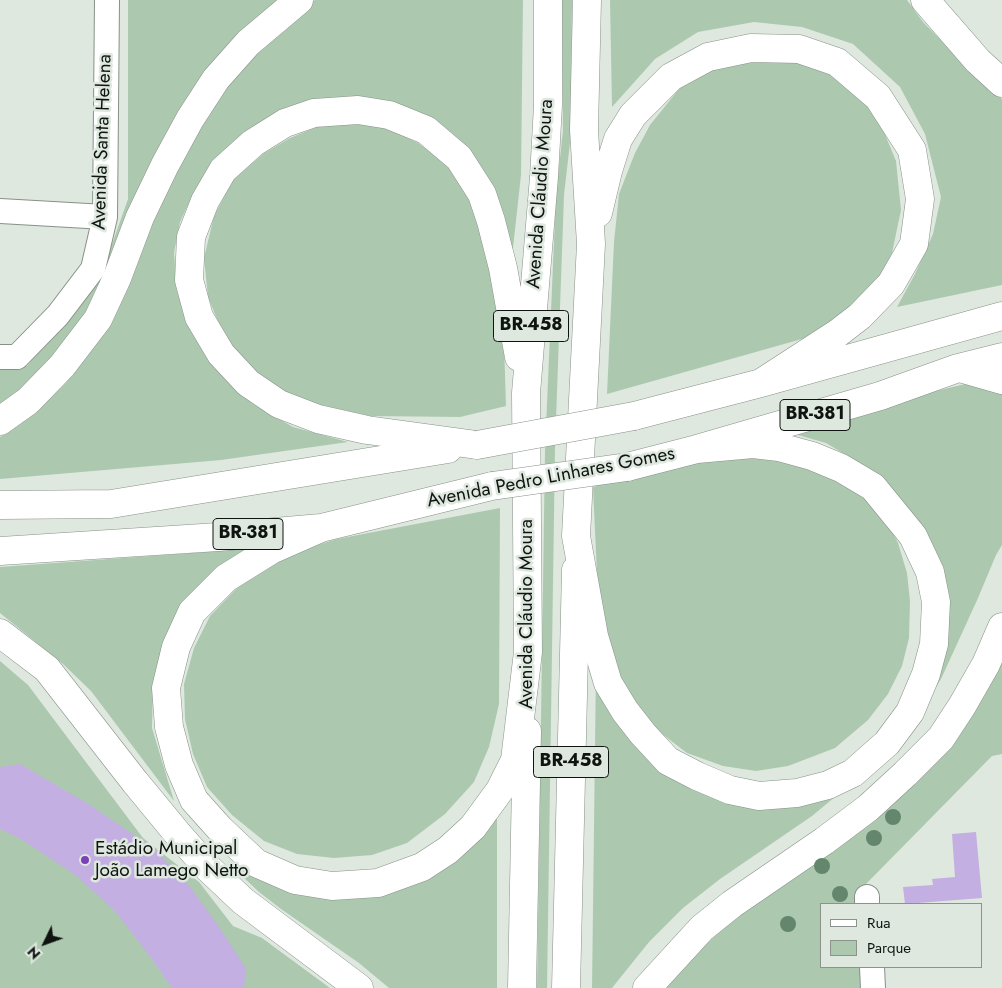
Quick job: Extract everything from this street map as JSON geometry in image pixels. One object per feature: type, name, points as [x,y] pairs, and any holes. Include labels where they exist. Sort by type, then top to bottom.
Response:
[{"type":"main road","points":[[0,421],[28,401],[62,366],[98,319],[117,278],[140,217],[165,165],[190,119],[216,79],[248,43],[300,0]]},
{"type":"main road","name":"Avenida Cláudio Moura","points":[[522,988],[528,652],[526,393],[544,177],[548,105],[548,0]]},
{"type":"main road","name":"Avenida Cláudio Moura","points":[[566,988],[576,536],[591,244],[584,130],[587,0]]},
{"type":"main road","points":[[925,0],[978,61],[1002,83]]},
{"type":"main road","points":[[591,244],[608,171],[618,139],[633,115],[671,77],[708,57],[751,48],[799,49],[837,62],[878,97],[912,150],[920,199],[914,244],[891,284],[860,316],[838,333],[761,383]]},
{"type":"main road","points":[[477,445],[368,430],[318,419],[279,404],[248,383],[221,354],[199,317],[189,280],[191,237],[205,201],[223,170],[253,143],[285,123],[314,113],[358,110],[390,115],[426,130],[459,158],[482,194],[503,268],[526,393]]},
{"type":"main road","name":"BR-381","points":[[0,505],[111,504],[477,445],[634,416],[1002,316]]},
{"type":"main road","name":"Avenida Pedro Linhares Gomes","points":[[0,551],[218,537],[321,528],[492,486],[627,467],[880,396],[958,368],[1002,357]]},
{"type":"main road","points":[[958,368],[1002,380]]},
{"type":"main road","points":[[576,536],[594,636],[608,684],[624,711],[668,761],[730,790],[759,796],[797,793],[828,786],[853,772],[887,743],[910,712],[926,674],[934,644],[936,602],[930,572],[913,536],[873,487],[841,468],[812,456],[779,447],[753,444],[696,449]]},
{"type":"main road","points":[[321,528],[271,550],[226,578],[192,612],[176,647],[166,688],[169,727],[178,765],[194,800],[220,829],[256,863],[295,880],[332,886],[378,883],[422,867],[448,850],[473,827],[500,790],[515,760],[528,652]]},
{"type":"main road","points":[[647,988],[702,928],[732,904],[824,841],[868,808],[935,744],[962,706],[986,664],[1002,627]]},
{"type":"main road","points":[[0,633],[48,669],[135,782],[208,868],[243,901],[359,988]]},
{"type":"street","name":"Avenida Santa Helena","points":[[0,357],[17,357],[58,315],[93,269],[105,217],[107,0]]},
{"type":"street","points":[[0,211],[105,217]]},
{"type":"street","points":[[872,968],[873,988]]},
{"type":"green space","points":[[128,0],[280,0],[210,67],[96,303],[30,388],[0,408],[0,366],[27,366],[99,281],[128,199]]},
{"type":"green space","points":[[315,0],[523,0],[521,175],[512,257],[429,119],[277,113],[245,131],[214,164],[193,194],[180,222],[174,253],[177,291],[190,329],[220,373],[253,404],[293,427],[348,442],[221,460],[0,479],[0,437],[38,410],[66,383],[92,345],[202,123],[227,86],[283,26]]},
{"type":"green space","points":[[562,0],[572,0],[571,134],[564,195],[555,448],[547,988],[537,988],[545,450],[556,195],[563,130]]},
{"type":"green space","points":[[610,0],[907,0],[923,22],[973,73],[1002,99],[1002,285],[897,307],[915,274],[933,234],[941,197],[925,134],[900,87],[853,44],[802,27],[754,22],[698,32],[655,59],[612,107]]},
{"type":"green space","points":[[764,57],[806,64],[849,83],[879,120],[896,161],[901,210],[892,253],[875,287],[823,333],[607,394],[614,242],[619,194],[635,153],[650,125],[679,89],[720,66]]},
{"type":"green space","points":[[352,123],[383,126],[418,143],[451,166],[472,199],[503,311],[506,406],[460,417],[371,416],[299,400],[253,374],[224,336],[208,297],[204,258],[214,216],[233,180],[263,154],[290,138],[319,126]]},
{"type":"green space","points":[[978,381],[1002,385],[1002,545],[941,679],[920,713],[854,781],[812,816],[720,879],[683,908],[649,942],[612,988],[592,988],[596,667],[619,715],[733,786],[822,778],[882,737],[919,675],[926,574],[851,458],[826,443],[791,433],[826,417]]},
{"type":"green space","points":[[738,452],[840,473],[887,522],[898,543],[907,573],[910,601],[909,638],[902,666],[888,694],[868,720],[835,748],[788,766],[756,771],[723,766],[687,753],[653,727],[629,701],[599,618],[593,487],[687,458]]},
{"type":"green space","points":[[500,508],[499,704],[489,747],[474,782],[445,814],[407,843],[372,855],[334,858],[297,854],[264,841],[232,815],[207,787],[193,754],[185,719],[184,684],[194,648],[210,616],[237,588],[264,568],[291,553],[337,539]]},
{"type":"green space","points":[[246,549],[202,582],[153,684],[152,728],[174,801],[91,691],[63,664],[0,613],[0,567]]},
{"type":"green space","points":[[1002,652],[1002,754],[992,756],[864,886],[865,903],[820,903],[820,968],[867,968],[868,988],[661,988],[733,920],[832,849]]},
{"type":"green space","name":"Estádio Municipal João Lamego Netto","points":[[0,661],[28,685],[143,838],[199,882],[233,926],[262,938],[330,988],[0,988]]},
{"type":"green space","points":[[497,809],[497,988],[389,988],[359,963],[259,892],[229,861],[269,879],[350,893]]},
{"type":"building","points":[[20,764],[90,805],[156,850],[191,888],[222,931],[246,969],[244,988],[172,988],[115,911],[74,874],[21,839],[0,829],[0,767]]},
{"type":"building","points":[[976,832],[982,898],[905,903],[903,887],[933,885],[932,879],[955,877],[952,834]]},
{"type":"place","name":"Estádio Municipal João Lamego Netto","points":[[85,860]]}]
